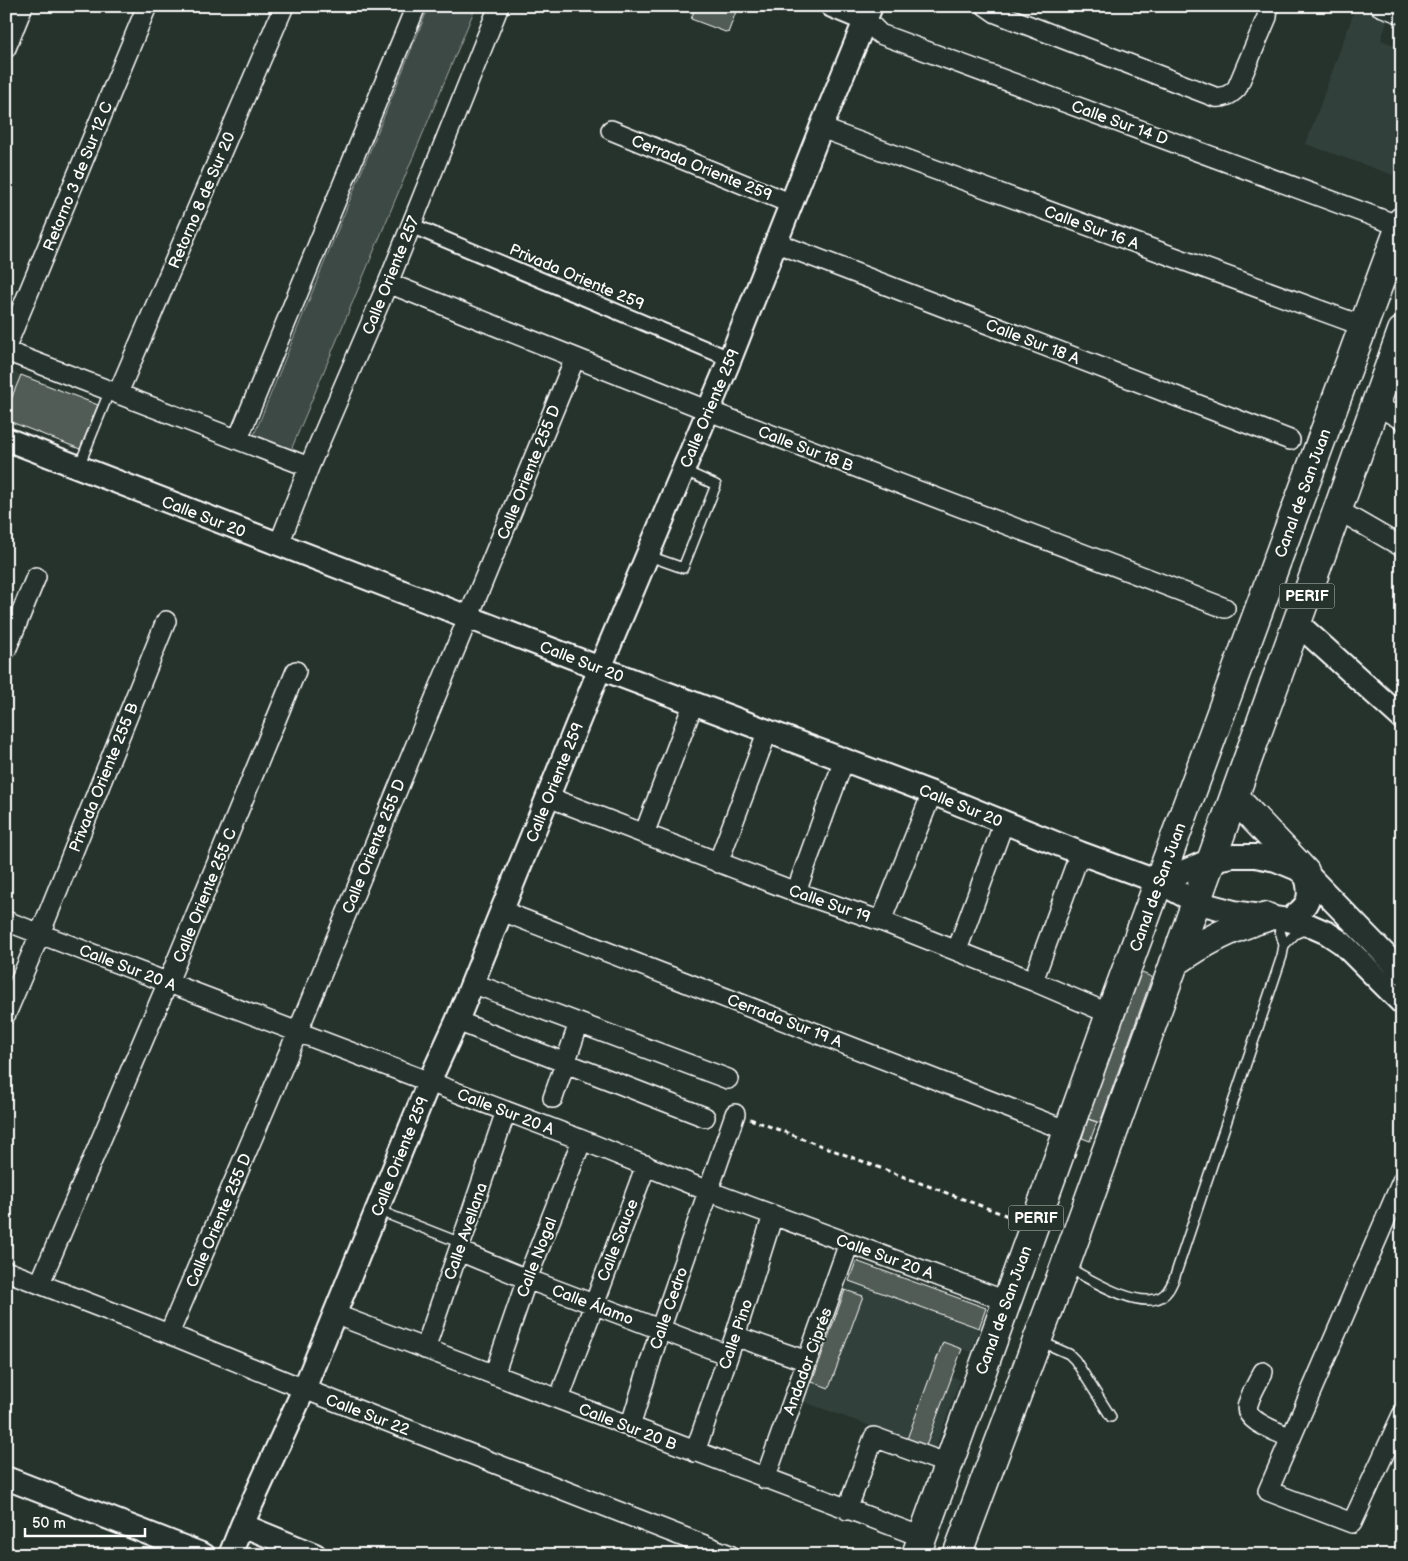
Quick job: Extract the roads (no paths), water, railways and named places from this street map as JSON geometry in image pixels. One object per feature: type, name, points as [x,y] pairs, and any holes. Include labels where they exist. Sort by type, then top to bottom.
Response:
[{"type":"main road","name":"Canal de San Juan","points":[[919,1546],[1110,1014],[1363,326],[1394,221]]},
{"type":"main road","name":"PERIF","points":[[957,1555],[1065,1266],[1402,331]]},
{"type":"main road","points":[[1234,797],[1304,872]]},
{"type":"main road","points":[[1174,962],[1190,950],[1246,923],[1277,919]]},
{"type":"street","points":[[6,48],[23,6]]},
{"type":"street","name":"Retorno 3 de Sur 12 C","points":[[6,347],[147,6]]},
{"type":"street","name":"Retorno 8 de Sur 20","points":[[114,391],[284,6]]},
{"type":"street","points":[[238,439],[416,6]]},
{"type":"street","name":"Calle Oriente 257","points":[[279,544],[309,467],[388,283],[499,6]]},
{"type":"street","points":[[832,6],[868,13]]},
{"type":"street","points":[[986,6],[996,13],[1215,97],[1221,97],[1228,96],[1237,88],[1267,17],[1268,6]]},
{"type":"street","points":[[1380,6],[1402,14]]},
{"type":"street","name":"Calle Oriente 259","points":[[230,1555],[304,1389],[429,1082],[457,1021],[600,668],[709,411],[868,13]]},
{"type":"street","name":"Calle Sur 14 D","points":[[868,13],[880,34],[1394,221]]},
{"type":"street","name":"Calle Sur 16 A","points":[[821,128],[1363,326]]},
{"type":"street","name":"Cerrada Oriente 259","points":[[611,130],[792,204]]},
{"type":"street","name":"Privada Oriente 259","points":[[410,225],[730,359]]},
{"type":"street","name":"Calle Sur 18 A","points":[[777,243],[1290,440]]},
{"type":"street","name":"Calle Sur 18 B","points":[[388,283],[709,411],[1226,608]]},
{"type":"street","points":[[6,351],[309,467]]},
{"type":"street","name":"Calle Oriente 255 D","points":[[169,1334],[298,1031],[575,358]]},
{"type":"street","points":[[1375,404],[1402,420]]},
{"type":"street","name":"Calle Sur 20","points":[[6,439],[600,668],[932,793],[1080,853],[1159,882],[1196,902],[1311,926],[1342,943],[1402,1003]]},
{"type":"street","points":[[1338,510],[1402,547]]},
{"type":"street","points":[[6,650],[36,577]]},
{"type":"street","name":"Privada Oriente 255 B","points":[[6,1014],[166,621]]},
{"type":"street","points":[[1297,623],[1402,718]]},
{"type":"street","name":"Calle Oriente 255 C","points":[[40,1283],[168,982],[296,671]]},
{"type":"street","points":[[644,834],[694,702]]},
{"type":"street","points":[[718,863],[768,730]]},
{"type":"street","points":[[796,892],[844,760]]},
{"type":"street","points":[[881,921],[932,793]]},
{"type":"street","name":"Calle Sur 19","points":[[548,797],[718,863],[957,950],[1110,1014]]},
{"type":"street","points":[[957,950],[1004,822]]},
{"type":"street","points":[[1033,981],[1080,853]]},
{"type":"street","points":[[1159,882],[1211,860],[1232,856],[1255,856],[1276,860],[1304,872],[1402,972]]},
{"type":"street","points":[[1277,919],[1299,912],[1307,904],[1309,888],[1304,872]]},
{"type":"street","name":"Cerrada Sur 19 A","points":[[502,911],[1068,1131]]},
{"type":"street","name":"Calle Sur 20 A","points":[[6,921],[582,1140],[708,1191],[1006,1302]]},
{"type":"street","points":[[472,983],[728,1079]]},
{"type":"street","points":[[457,1021],[705,1117]]},
{"type":"street","points":[[552,1098],[579,1023]]},
{"type":"street","name":"Calle Avellana","points":[[424,1350],[506,1112]]},
{"type":"street","name":"Calle Cedro","points":[[630,1426],[660,1330],[735,1114]]},
{"type":"street","name":"Calle Nogal","points":[[494,1375],[527,1279],[582,1140]]},
{"type":"street","name":"Calle Sauce","points":[[558,1399],[646,1165]]},
{"type":"street","points":[[1402,1180],[1268,1490],[1352,1523],[1396,1442],[1402,1415]]},
{"type":"street","name":"Calle Pino","points":[[695,1452],[774,1215]]},
{"type":"street","name":"Andador Ciprés","points":[[765,1479],[849,1243]]},
{"type":"street","name":"Calle Álamo","points":[[460,1247],[527,1279],[728,1354]]},
{"type":"street","name":"Calle Sur 22","points":[[6,1271],[730,1555]]},
{"type":"street","name":"Calle Sur 20 B","points":[[334,1314],[424,1350],[630,1426],[847,1510],[919,1546]]},
{"type":"street","points":[[735,1336],[807,1361]]},
{"type":"street","points":[[1264,1372],[1247,1406],[1248,1414],[1254,1420],[1291,1438]]},
{"type":"street","points":[[847,1510],[874,1437],[948,1464]]},
{"type":"street","points":[[6,1478],[204,1555]]},
{"type":"street","points":[[242,1525],[316,1555]]},
{"type":"lane","points":[[78,468],[114,391]]},
{"type":"lane","points":[[649,556],[683,568],[716,485],[683,470]]},
{"type":"lane","points":[[1284,945],[1296,934],[1311,926],[1339,925],[1304,872]]},
{"type":"lane","points":[[1065,1266],[1117,1293],[1144,1300],[1159,1298],[1169,1291],[1282,956],[1284,945],[1277,919]]},
{"type":"lane","name":"Calle Álamo","points":[[376,1210],[460,1247]]},
{"type":"lane","points":[[1037,1340],[1069,1354],[1075,1360],[1111,1417]]}]
